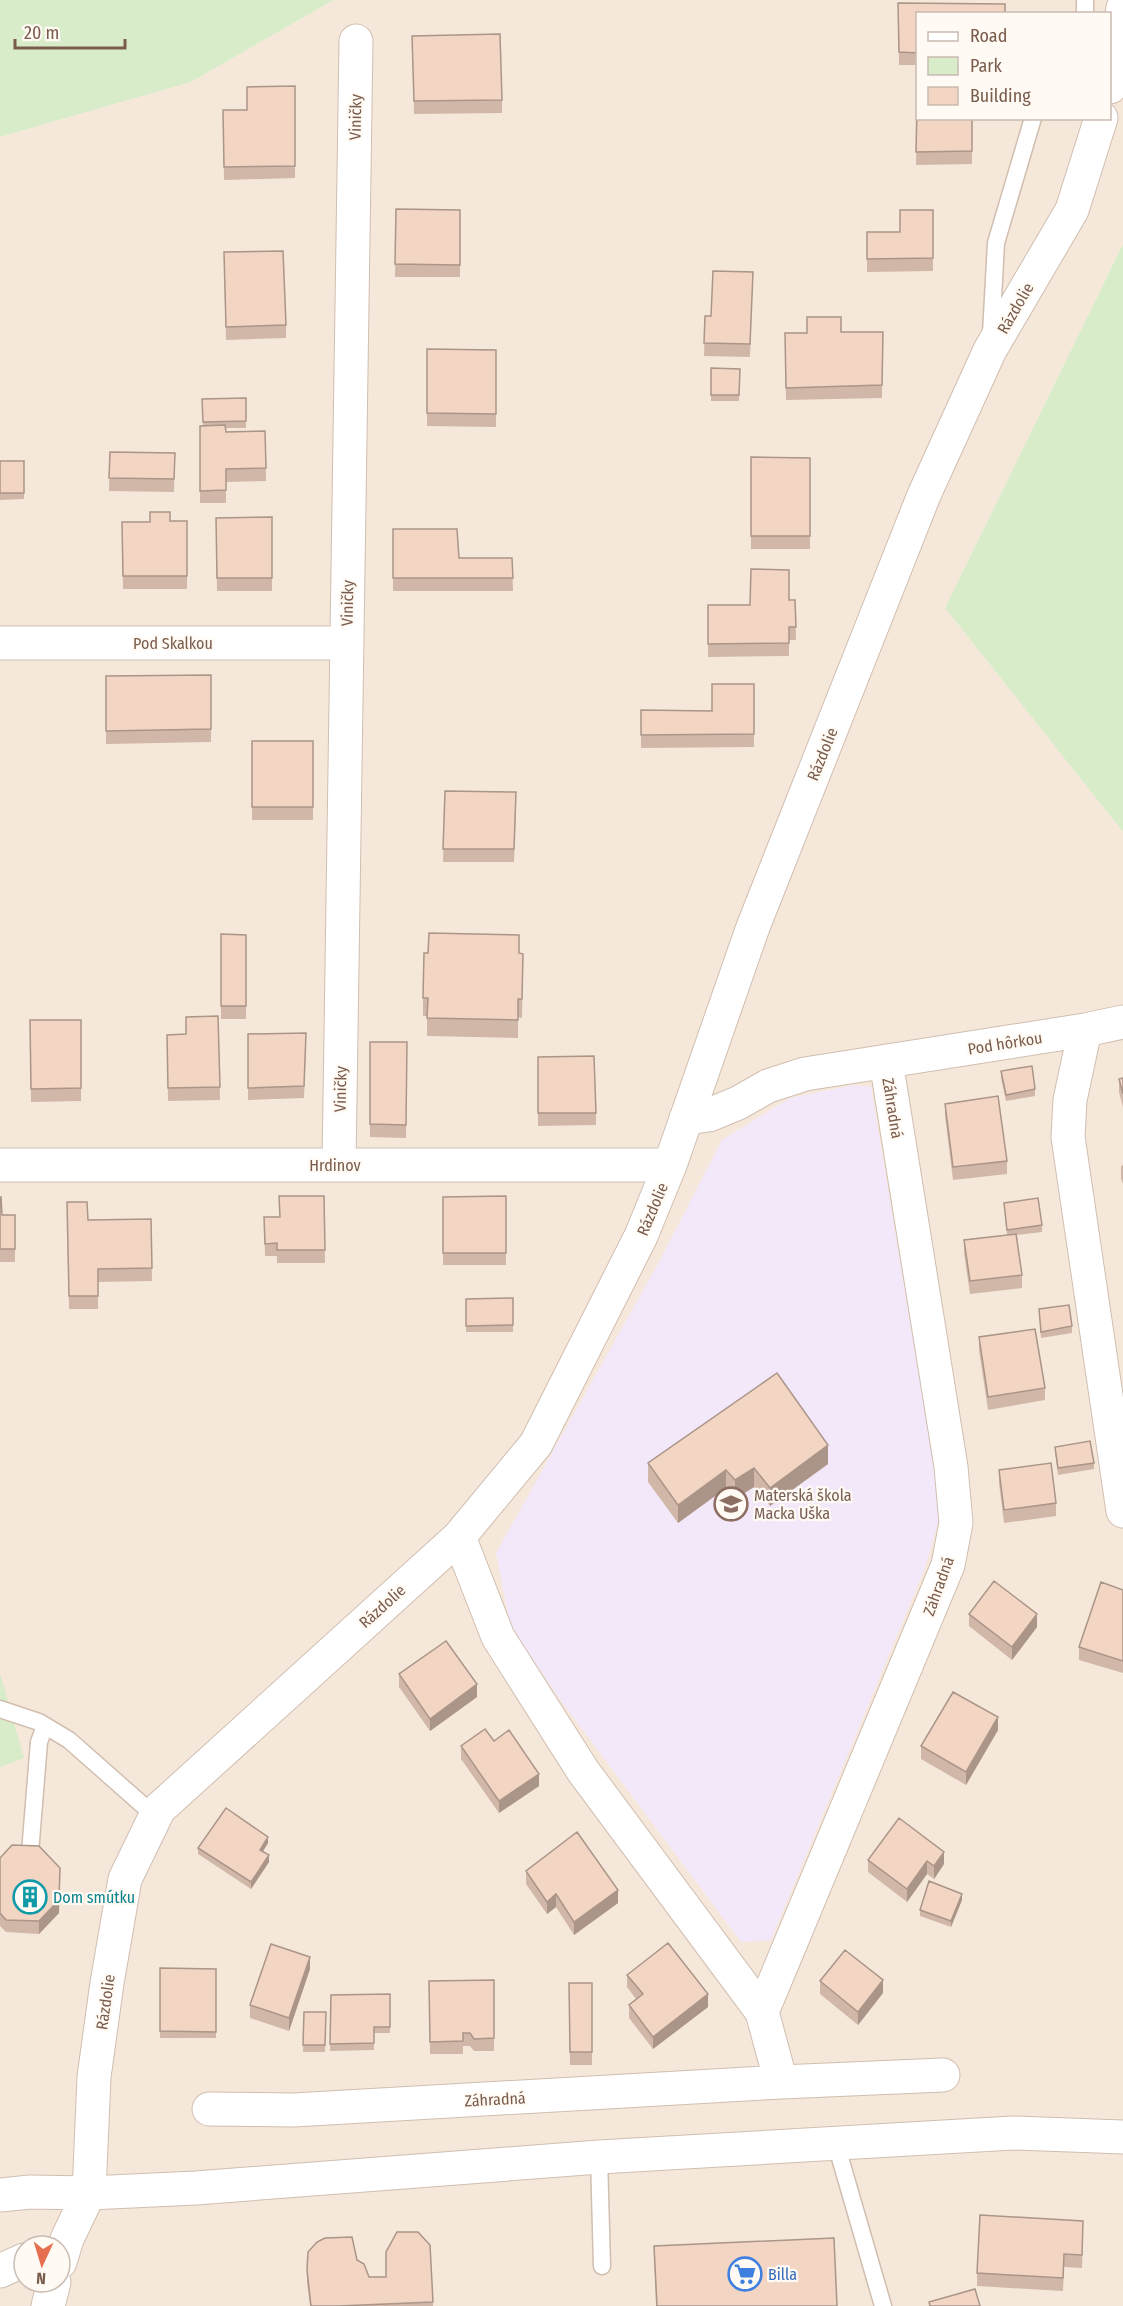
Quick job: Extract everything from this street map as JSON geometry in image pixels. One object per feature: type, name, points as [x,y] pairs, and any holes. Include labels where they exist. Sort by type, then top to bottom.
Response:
[{"type":"street","points":[[1111,81],[1123,8]]},
{"type":"street","name":"Viničky","points":[[339,1165],[356,41]]},
{"type":"street","name":"Rázdolie","points":[[89,2193],[94,2077],[125,1879],[155,1816],[159,1809],[459,1537],[536,1444],[641,1236],[670,1165],[757,916],[924,495],[990,350],[1072,210],[1100,120]]},
{"type":"street","name":"Pod Skalkou","points":[[0,643],[346,643]]},
{"type":"street","name":"Pod hôrkou","points":[[686,1118],[709,1115],[768,1086],[805,1074],[1123,1022]]},
{"type":"street","points":[[1085,1030],[1070,1100],[1068,1137],[1123,1511]]},
{"type":"street","name":"Záhradná","points":[[762,2012],[948,1565],[956,1523],[951,1467],[936,1362],[886,1061]]},
{"type":"street","name":"Hrdinov","points":[[0,1165],[670,1165]]},
{"type":"street","points":[[459,1537],[498,1636],[577,1762],[762,2012],[781,2082]]},
{"type":"street","name":"Záhradná","points":[[209,2109],[294,2110],[943,2075]]},
{"type":"street","points":[[0,2194],[196,2188],[599,2157],[1013,2133],[1123,2137]]},
{"type":"street","points":[[68,2234],[89,2193]]},
{"type":"lane","points":[[990,350],[996,243],[1032,120]]},
{"type":"lane","points":[[0,1709],[45,1726],[69,1740],[155,1816]]},
{"type":"lane","points":[[30,1853],[39,1742],[45,1726]]},
{"type":"lane","points":[[836,2144],[883,2306]]},
{"type":"lane","points":[[599,2157],[602,2266]]},
{"type":"shaded area","points":[[334,0],[1123,0],[1123,244],[945,608],[1123,832],[1123,2306],[0,2306],[0,137],[191,82]]},
{"type":"shaded area","name":"Materská škola Macka Uška","points":[[854,1085],[871,1087],[938,1489],[939,1519],[925,1568],[771,1940],[741,1942],[556,1694],[510,1625],[496,1553],[660,1260],[722,1140],[790,1098]]},
{"type":"green space","points":[[0,0],[334,0],[191,82],[0,137]]},
{"type":"green space","points":[[1123,244],[1123,832],[945,608]]},
{"type":"green space","points":[[0,1673],[24,1758],[0,1767]]},
{"type":"building","points":[[898,3],[1005,4],[1005,12],[916,12],[916,53],[899,52]]},
{"type":"building","points":[[500,34],[502,100],[414,101],[412,36]]},
{"type":"building","points":[[295,86],[295,166],[224,167],[223,110],[247,110],[247,87]]},
{"type":"building","points":[[917,120],[972,120],[972,151],[916,152]]},
{"type":"building","points":[[396,209],[460,210],[460,265],[395,264]]},
{"type":"building","points":[[900,210],[933,210],[933,258],[867,259],[867,232],[900,232]]},
{"type":"building","points":[[283,251],[286,325],[226,327],[224,252]]},
{"type":"building","points":[[713,271],[753,272],[750,344],[704,343],[705,316],[711,316]]},
{"type":"building","points":[[807,317],[841,317],[841,332],[883,332],[882,385],[786,388],[785,333],[807,333]]},
{"type":"building","points":[[427,349],[496,350],[496,414],[427,413]]},
{"type":"building","points":[[711,368],[740,369],[739,395],[711,395]]},
{"type":"building","points":[[246,398],[246,421],[203,422],[202,399]]},
{"type":"building","points":[[225,425],[226,432],[265,431],[266,468],[226,469],[226,490],[200,491],[200,426]]},
{"type":"building","points":[[110,452],[175,453],[174,479],[109,478]]},
{"type":"building","points":[[751,457],[810,458],[810,536],[751,536]]},
{"type":"building","points":[[0,461],[24,461],[24,493],[0,493]]},
{"type":"building","points":[[150,512],[170,512],[170,521],[187,521],[187,576],[123,576],[122,522],[150,522]]},
{"type":"building","points":[[272,517],[272,578],[217,578],[216,518]]},
{"type":"building","points":[[393,529],[457,529],[459,558],[512,558],[513,578],[393,578]]},
{"type":"building","points":[[751,569],[789,570],[789,600],[795,600],[796,627],[789,627],[789,643],[708,644],[708,605],[750,605]]},
{"type":"building","points":[[211,675],[211,729],[106,731],[106,676]]},
{"type":"building","points":[[712,684],[754,684],[754,734],[641,735],[641,710],[712,711]]},
{"type":"building","points":[[252,741],[313,741],[313,807],[252,807]]},
{"type":"building","points":[[445,791],[516,792],[514,849],[443,849]]},
{"type":"building","points":[[429,933],[519,935],[519,953],[523,954],[522,999],[518,999],[518,1020],[427,1018],[428,998],[423,998],[424,953],[428,953]]},
{"type":"building","points":[[221,934],[246,935],[246,1006],[221,1006]]},
{"type":"building","points":[[218,1016],[220,1087],[168,1088],[167,1035],[186,1034],[186,1017]]},
{"type":"building","points":[[30,1020],[81,1020],[81,1088],[31,1089]]},
{"type":"building","points":[[306,1033],[304,1086],[248,1088],[248,1034]]},
{"type":"building","points":[[370,1042],[407,1042],[406,1125],[370,1124]]},
{"type":"building","points":[[594,1056],[596,1113],[538,1113],[538,1057]]},
{"type":"building","points":[[1032,1066],[1035,1089],[1006,1095],[1001,1071]]},
{"type":"building","points":[[1123,1078],[1123,1094],[1119,1079]]},
{"type":"building","points":[[998,1096],[1007,1161],[953,1167],[945,1104]]},
{"type":"building","points":[[279,1196],[324,1196],[325,1250],[277,1250],[277,1243],[265,1244],[264,1217],[280,1217]]},
{"type":"building","points":[[506,1196],[506,1253],[443,1253],[443,1197]]},
{"type":"building","points":[[0,1197],[2,1215],[15,1215],[15,1249],[0,1249]]},
{"type":"building","points":[[1038,1198],[1042,1225],[1007,1230],[1004,1203]]},
{"type":"building","points":[[67,1202],[87,1202],[88,1220],[151,1219],[152,1268],[98,1269],[98,1296],[69,1296]]},
{"type":"building","points":[[1016,1234],[1022,1275],[970,1281],[964,1240]]},
{"type":"building","points":[[513,1298],[513,1325],[466,1326],[466,1299]]},
{"type":"building","points":[[1069,1305],[1072,1326],[1041,1332],[1039,1309]]},
{"type":"building","points":[[1035,1329],[1045,1388],[988,1397],[979,1337]]},
{"type":"building","points":[[777,1373],[828,1445],[770,1488],[754,1468],[735,1480],[726,1470],[678,1505],[648,1463]]},
{"type":"building","points":[[1090,1441],[1094,1463],[1058,1468],[1055,1447]]},
{"type":"building","points":[[1051,1463],[1056,1503],[1004,1510],[999,1470]]},
{"type":"building","points":[[994,1581],[1037,1614],[1012,1647],[969,1614]]},
{"type":"building","points":[[1101,1582],[1123,1590],[1123,1661],[1079,1647]]},
{"type":"building","points":[[446,1641],[477,1684],[430,1719],[399,1674]]},
{"type":"building","points":[[953,1692],[998,1717],[966,1772],[921,1746]]},
{"type":"building","points":[[485,1729],[494,1741],[509,1730],[539,1774],[499,1801],[461,1746]]},
{"type":"building","points":[[226,1808],[268,1837],[260,1850],[269,1855],[251,1882],[198,1848]]},
{"type":"building","points":[[899,1818],[944,1852],[934,1866],[927,1861],[907,1889],[868,1860]]},
{"type":"building","points":[[577,1832],[618,1890],[574,1922],[556,1894],[547,1902],[526,1871]]},
{"type":"building","name":"Dom smútku","points":[[12,1845],[39,1846],[60,1868],[59,1900],[39,1921],[6,1920],[0,1913],[0,1858]]},
{"type":"building","points":[[929,1881],[962,1894],[951,1921],[920,1910]]},
{"type":"building","points":[[668,1943],[708,1994],[653,2037],[629,2005],[643,1994],[627,1975]]},
{"type":"building","points":[[271,1944],[310,1957],[289,2018],[250,2005]]},
{"type":"building","points":[[845,1950],[883,1980],[858,2012],[820,1981]]},
{"type":"building","points":[[160,1968],[216,1969],[216,2032],[160,2031]]},
{"type":"building","points":[[494,1980],[494,2038],[474,2039],[470,2033],[463,2033],[463,2041],[430,2042],[429,1981]]},
{"type":"building","points":[[569,1983],[592,1983],[592,2052],[570,2052]]},
{"type":"building","points":[[390,1994],[390,2027],[374,2027],[374,2043],[330,2044],[331,1995]]},
{"type":"building","points":[[304,2012],[326,2012],[325,2045],[303,2045]]},
{"type":"building","points":[[980,2215],[1083,2221],[1082,2255],[1064,2254],[1063,2278],[977,2273]]},
{"type":"building","points":[[397,2232],[418,2232],[430,2245],[433,2302],[311,2306],[307,2270],[308,2252],[317,2242],[325,2238],[352,2237],[357,2260],[364,2264],[369,2277],[386,2277],[386,2252]]},
{"type":"building","name":"Billa","points":[[834,2238],[837,2306],[657,2306],[654,2246]]},
{"type":"building","points":[[975,2289],[980,2306],[930,2306],[929,2302]]},
{"type":"place","name":"Materská škola Macka Uška","points":[[731,1504]]},
{"type":"place","name":"Dom smútku","points":[[30,1897]]},
{"type":"place","name":"Billa","points":[[745,2274]]}]
